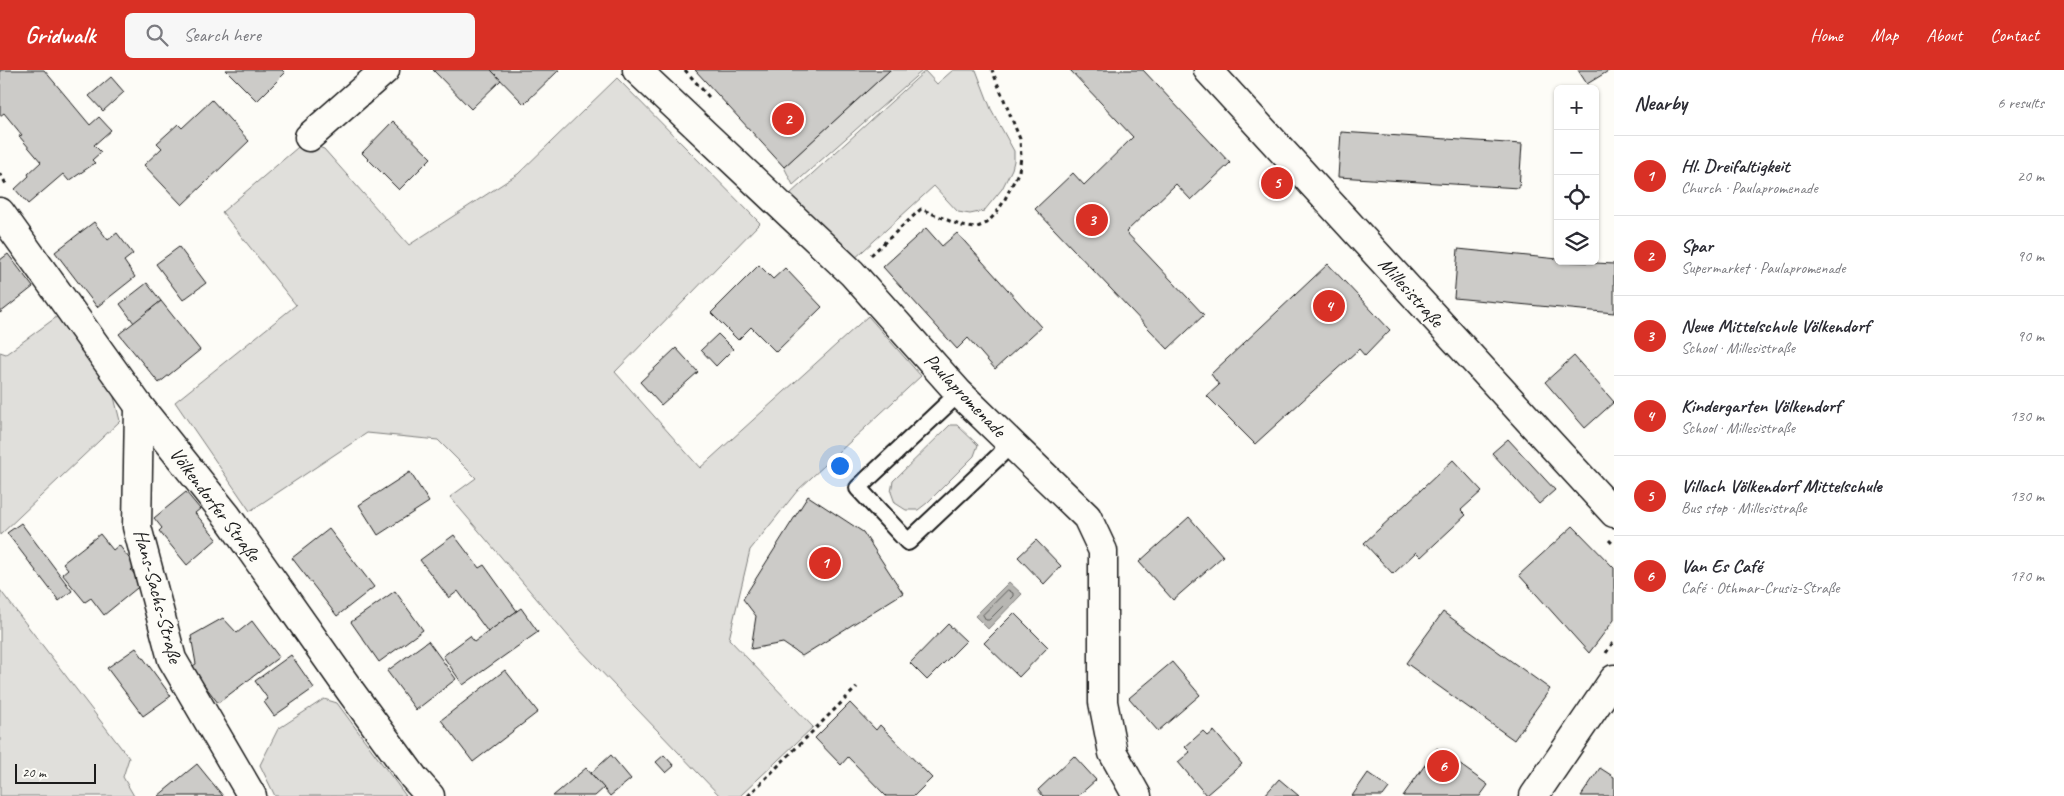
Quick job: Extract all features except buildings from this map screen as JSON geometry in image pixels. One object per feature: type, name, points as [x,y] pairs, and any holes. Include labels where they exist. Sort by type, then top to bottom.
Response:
[{"type":"street","points":[[309,137],[385,70]]},
{"type":"street","name":"Paulapromenade","points":[[637,70],[852,273],[959,393],[1087,517],[1103,551],[1103,702],[1113,753],[1137,796]]},
{"type":"street","name":"Millesistraße","points":[[1208,70],[1614,513]]},
{"type":"street","name":"Völkendorfer Straße","points":[[0,212],[139,406],[227,516],[351,692],[414,778],[430,796]]},
{"type":"street","name":"Hans-Sachs-Straße","points":[[139,406],[138,528],[172,659],[252,796]]},
{"type":"street","points":[[1534,796],[1614,679]]},
{"type":"lane","points":[[959,393],[858,488],[908,542],[1000,455],[1010,442]]},
{"type":"path","points":[[852,273],[921,209],[962,226],[975,228],[987,223],[997,212],[1019,171],[1021,157],[1020,139],[992,70]]},
{"type":"path","points":[[748,796],[857,687]]},
{"type":"shaded area","points":[[890,70],[923,70],[793,185],[784,167]]},
{"type":"shaded area","points":[[953,70],[976,70],[991,109],[1014,151],[1012,169],[1002,189],[984,211],[970,214],[958,212],[934,186],[852,261],[790,194],[925,71],[937,84]]},
{"type":"shaded area","points":[[617,78],[760,223],[615,372],[700,468],[868,316],[921,376],[798,490],[750,550],[729,639],[813,727],[740,796],[720,796],[575,644],[450,497],[476,478],[438,440],[367,433],[250,511],[175,402],[296,305],[222,212],[304,142],[324,149],[409,245],[518,174]]},
{"type":"shaded area","points":[[58,316],[112,389],[120,421],[0,535],[0,352],[6,354]]},
{"type":"shaded area","points":[[950,425],[957,425],[978,445],[974,456],[927,503],[918,510],[906,510],[895,503],[891,492],[893,481]]},
{"type":"shaded area","points":[[0,590],[129,758],[123,777],[134,796],[0,796]]},
{"type":"shaded area","points":[[324,699],[337,703],[406,796],[275,796],[260,765],[278,729]]},
{"type":"water","points":[[1009,582],[1022,594],[988,629],[975,616]]},
{"type":"place","name":"Spar","points":[[788,119]]},
{"type":"place","name":"Villach Völkendorf Mittelschule","points":[[1277,183]]},
{"type":"place","name":"Neue Mittelschule Völkendorf","points":[[1092,220]]},
{"type":"place","name":"Kindergarten Völkendorf","points":[[1329,306]]},
{"type":"place","name":"Hl. Dreifaltigkeit","points":[[825,563]]},
{"type":"place","name":"Van Es Café","points":[[1443,766]]}]
